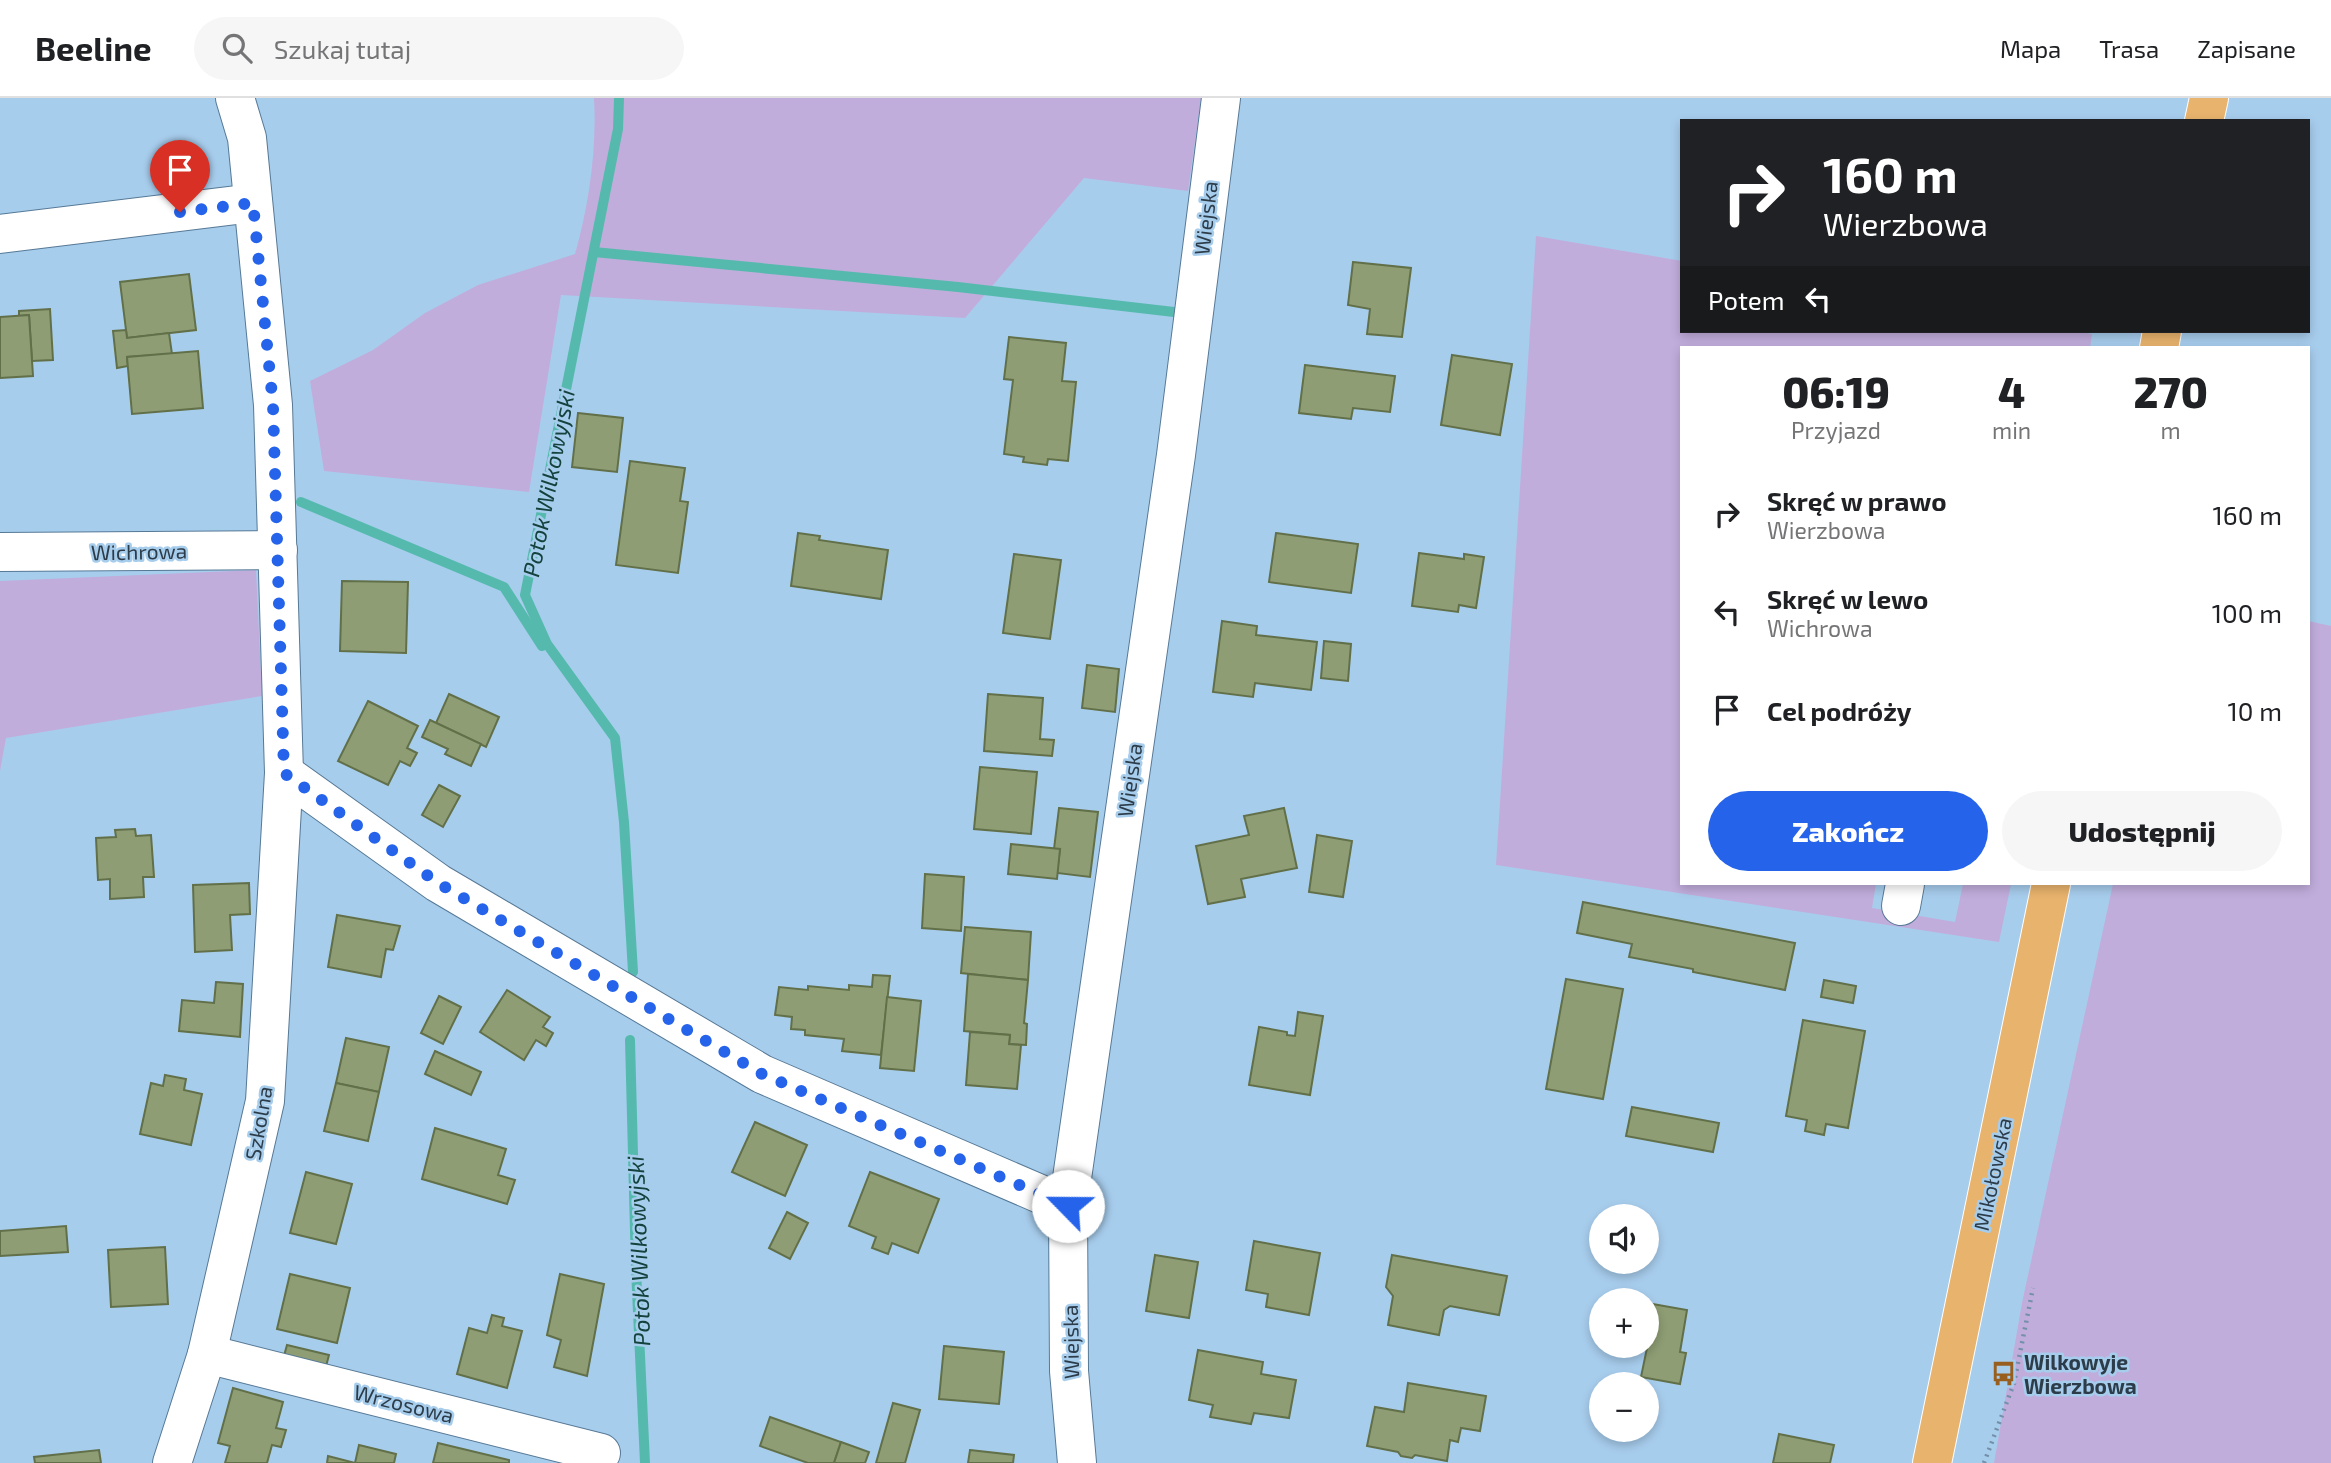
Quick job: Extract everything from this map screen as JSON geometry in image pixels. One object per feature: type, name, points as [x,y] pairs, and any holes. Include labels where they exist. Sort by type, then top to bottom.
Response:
[{"type":"main road","points":[[2204,119],[2209,98]]},
{"type":"main road","name":"Mikołowska","points":[[1932,1463],[2051,885]]},
{"type":"street","name":"Szkolna","points":[[172,1463],[207,1354],[265,1101],[284,773],[273,405],[247,138],[235,98]]},
{"type":"street","name":"Wiejska","points":[[1082,1462],[1069,1371],[1068,1206],[1176,455],[1221,98]]},
{"type":"street","points":[[0,234],[253,203]]},
{"type":"street","name":"Wichrowa","points":[[0,552],[278,550]]},
{"type":"street","points":[[284,773],[438,883],[762,1074],[1068,1206]]},
{"type":"street","name":"Wrzosowa","points":[[207,1354],[601,1453]]},
{"type":"path","points":[[1984,1463],[2014,1382],[2033,1288]]},
{"type":"shaded area","points":[[594,98],[1201,98],[1188,191],[1084,178],[965,318],[561,295],[529,492],[324,471],[310,381],[373,350],[425,313],[478,285],[575,254],[591,177]]},
{"type":"shaded area","points":[[1536,236],[1680,261],[1680,333],[2092,334],[2090,346],[1680,346],[1680,885],[1876,885],[1872,908],[1955,922],[1963,885],[2011,885],[1999,942],[1496,865]]},
{"type":"shaded area","points":[[256,570],[262,696],[6,738],[0,771],[0,581]]},
{"type":"shaded area","points":[[2310,621],[2331,626],[2331,1463],[1994,1463],[2022,1303],[2113,885],[2310,885]]},
{"type":"building","points":[[1353,262],[1411,268],[1402,337],[1367,334],[1370,309],[1348,305]]},
{"type":"building","points":[[189,274],[196,330],[127,338],[120,282]]},
{"type":"building","points":[[50,309],[53,360],[32,361],[29,315],[19,316],[19,311]]},
{"type":"building","points":[[29,315],[33,376],[0,378],[0,317]]},
{"type":"building","points":[[126,330],[127,338],[169,333],[172,354],[127,357],[128,366],[117,368],[113,331]]},
{"type":"building","points":[[1009,337],[1066,343],[1062,381],[1076,382],[1068,461],[1048,459],[1047,465],[1023,462],[1024,457],[1004,454],[1013,380],[1004,379]]},
{"type":"building","points":[[198,351],[203,408],[132,414],[127,357]]},
{"type":"building","points":[[1452,355],[1512,364],[1500,435],[1441,425]]},
{"type":"building","points":[[1305,365],[1395,376],[1390,412],[1353,408],[1351,419],[1299,413]]},
{"type":"building","points":[[578,413],[623,418],[617,472],[572,467]]},
{"type":"building","points":[[630,461],[685,468],[680,501],[688,502],[678,573],[616,565]]},
{"type":"building","points":[[798,533],[820,536],[819,540],[888,550],[881,599],[791,586]]},
{"type":"building","points":[[1276,533],[1358,544],[1351,593],[1269,582]]},
{"type":"building","points":[[1419,553],[1464,559],[1464,554],[1484,557],[1476,608],[1459,605],[1458,612],[1412,606]]},
{"type":"building","points":[[1014,554],[1061,560],[1050,639],[1003,633]]},
{"type":"building","points":[[342,581],[408,582],[406,653],[340,651]]},
{"type":"building","points":[[1222,621],[1257,626],[1256,635],[1317,642],[1311,690],[1255,683],[1253,697],[1213,692]]},
{"type":"building","points":[[1324,641],[1351,644],[1348,681],[1321,678]]},
{"type":"building","points":[[1087,665],[1119,669],[1115,712],[1082,708]]},
{"type":"building","points":[[449,694],[499,717],[486,747],[436,723]]},
{"type":"building","points":[[988,694],[1043,698],[1040,739],[1054,740],[1052,756],[984,751]]},
{"type":"building","points":[[368,701],[418,726],[407,748],[417,753],[410,766],[400,761],[388,785],[338,761]]},
{"type":"building","points":[[430,720],[481,744],[471,766],[445,754],[448,749],[422,737]]},
{"type":"building","points":[[980,767],[1037,772],[1031,834],[974,829]]},
{"type":"building","points":[[439,785],[460,796],[443,827],[422,815]]},
{"type":"building","points":[[1059,808],[1098,812],[1090,877],[1057,873],[1060,849],[1054,849]]},
{"type":"building","points":[[1284,808],[1297,868],[1241,879],[1245,897],[1208,904],[1196,846],[1249,835],[1244,816]]},
{"type":"building","points":[[135,829],[136,836],[151,835],[154,877],[143,877],[144,897],[110,899],[110,879],[98,880],[96,838],[116,837],[115,830]]},
{"type":"building","points":[[1317,835],[1352,841],[1343,897],[1309,892]]},
{"type":"building","points":[[1011,844],[1060,849],[1057,879],[1008,874]]},
{"type":"building","points":[[925,874],[964,877],[961,931],[922,928]]},
{"type":"building","points":[[249,883],[250,914],[230,915],[232,950],[195,952],[193,885]]},
{"type":"building","points":[[1583,902],[1795,943],[1785,990],[1629,957],[1632,944],[1577,933]]},
{"type":"building","points":[[337,915],[400,926],[393,950],[386,949],[381,977],[328,967]]},
{"type":"building","points":[[965,927],[1031,932],[1028,980],[961,973]]},
{"type":"building","points":[[968,974],[1028,980],[1024,1023],[1027,1024],[1026,1045],[1009,1044],[1010,1035],[964,1031]]},
{"type":"building","points":[[873,975],[890,976],[881,1055],[842,1051],[844,1039],[805,1035],[805,1030],[791,1029],[792,1017],[775,1015],[779,987],[808,990],[808,986],[849,990],[849,985],[872,987]]},
{"type":"building","points":[[1566,979],[1623,989],[1603,1099],[1546,1089]]},
{"type":"building","points":[[1824,980],[1856,986],[1853,1003],[1821,997]]},
{"type":"building","points":[[216,982],[243,984],[240,1037],[179,1031],[182,1000],[214,1003]]},
{"type":"building","points":[[507,990],[550,1017],[543,1027],[553,1033],[546,1046],[536,1040],[524,1060],[480,1032]]},
{"type":"building","points":[[439,996],[461,1007],[443,1044],[421,1033]]},
{"type":"building","points":[[887,997],[921,1001],[914,1071],[880,1068]]},
{"type":"building","points":[[1298,1012],[1323,1016],[1310,1095],[1249,1085],[1259,1027],[1295,1036]]},
{"type":"building","points":[[1803,1020],[1865,1031],[1848,1128],[1826,1124],[1824,1135],[1805,1131],[1807,1120],[1786,1116]]},
{"type":"building","points":[[970,1032],[1010,1035],[1009,1044],[1021,1045],[1017,1089],[966,1085]]},
{"type":"building","points":[[346,1038],[389,1047],[379,1092],[336,1083]]},
{"type":"building","points":[[435,1051],[481,1072],[471,1095],[425,1074]]},
{"type":"building","points":[[165,1075],[186,1079],[184,1090],[202,1094],[191,1145],[140,1134],[151,1083],[163,1086]]},
{"type":"building","points":[[336,1083],[379,1092],[368,1141],[324,1131]]},
{"type":"building","points":[[1632,1107],[1719,1123],[1713,1152],[1626,1136]]},
{"type":"building","points":[[755,1122],[807,1145],[785,1196],[732,1172]]},
{"type":"building","points":[[435,1128],[506,1149],[498,1175],[515,1180],[507,1204],[422,1179]]},
{"type":"building","points":[[306,1172],[352,1184],[336,1244],[290,1233]]},
{"type":"building","points":[[870,1172],[939,1199],[918,1253],[892,1243],[888,1254],[872,1248],[876,1237],[849,1226]]},
{"type":"building","points":[[787,1212],[808,1223],[790,1259],[769,1248]]},
{"type":"building","points":[[66,1226],[68,1252],[0,1256],[0,1231]]},
{"type":"building","points":[[1254,1241],[1320,1253],[1309,1315],[1266,1307],[1268,1294],[1246,1290]]},
{"type":"building","points":[[165,1247],[168,1304],[111,1307],[108,1250]]},
{"type":"building","points":[[1155,1255],[1198,1262],[1189,1318],[1146,1311]]},
{"type":"building","points":[[1392,1255],[1507,1276],[1499,1315],[1450,1306],[1444,1310],[1439,1335],[1388,1325],[1393,1296],[1386,1287]]},
{"type":"building","points":[[290,1274],[350,1288],[337,1343],[277,1329]]},
{"type":"building","points":[[560,1274],[604,1284],[587,1376],[554,1367],[561,1340],[547,1335]]},
{"type":"building","points":[[1659,1305],[1687,1310],[1680,1352],[1686,1353],[1680,1384],[1659,1380],[1659,1372],[1642,1372],[1645,1358],[1659,1358]]},
{"type":"building","points":[[492,1315],[504,1318],[502,1326],[522,1331],[507,1388],[457,1374],[469,1328],[487,1333]]},
{"type":"building","points":[[287,1345],[329,1355],[324,1374],[282,1363]]},
{"type":"building","points":[[944,1346],[1004,1352],[999,1404],[939,1399]]},
{"type":"building","points":[[1198,1350],[1263,1362],[1261,1374],[1296,1380],[1289,1418],[1254,1413],[1251,1424],[1210,1417],[1213,1405],[1189,1400]]},
{"type":"building","points":[[1408,1383],[1486,1396],[1480,1431],[1461,1428],[1458,1442],[1450,1440],[1447,1461],[1415,1455],[1412,1458],[1401,1456],[1398,1452],[1367,1446],[1375,1407],[1404,1412]]},
{"type":"building","points":[[233,1388],[283,1402],[276,1428],[286,1430],[281,1447],[272,1445],[267,1463],[225,1463],[230,1446],[218,1443]]},
{"type":"building","points":[[893,1403],[920,1410],[905,1463],[876,1463]]},
{"type":"building","points":[[770,1417],[841,1442],[834,1463],[808,1463],[760,1446]]},
{"type":"building","points":[[1779,1434],[1834,1445],[1830,1463],[1773,1463]]},
{"type":"building","points":[[841,1442],[869,1452],[865,1463],[834,1463]]},
{"type":"building","points":[[438,1443],[509,1460],[509,1463],[433,1463]]},
{"type":"building","points":[[359,1445],[396,1454],[394,1463],[355,1463]]},
{"type":"building","points":[[99,1450],[101,1463],[35,1463],[34,1457]]},
{"type":"building","points":[[970,1450],[1014,1455],[1013,1463],[968,1463]]},
{"type":"building","points":[[328,1456],[355,1463],[327,1463]]},
{"type":"waterway","name":"Potok Wilkowyjski","points":[[619,98],[618,129],[525,595],[547,644],[615,738],[624,822],[633,972]]},
{"type":"waterway","points":[[594,252],[958,287],[1174,312]]},
{"type":"waterway","points":[[301,502],[504,587],[542,646]]},
{"type":"waterway","name":"Potok Wilkowyjski","points":[[630,1040],[636,1269],[645,1463]]},
{"type":"place","name":"Wilkowyje Wierzbowa","points":[[2004,1373]]},
{"type":"route","points":[[180,212],[253,203],[273,405],[284,773],[438,883],[762,1074],[1068,1206]]}]
